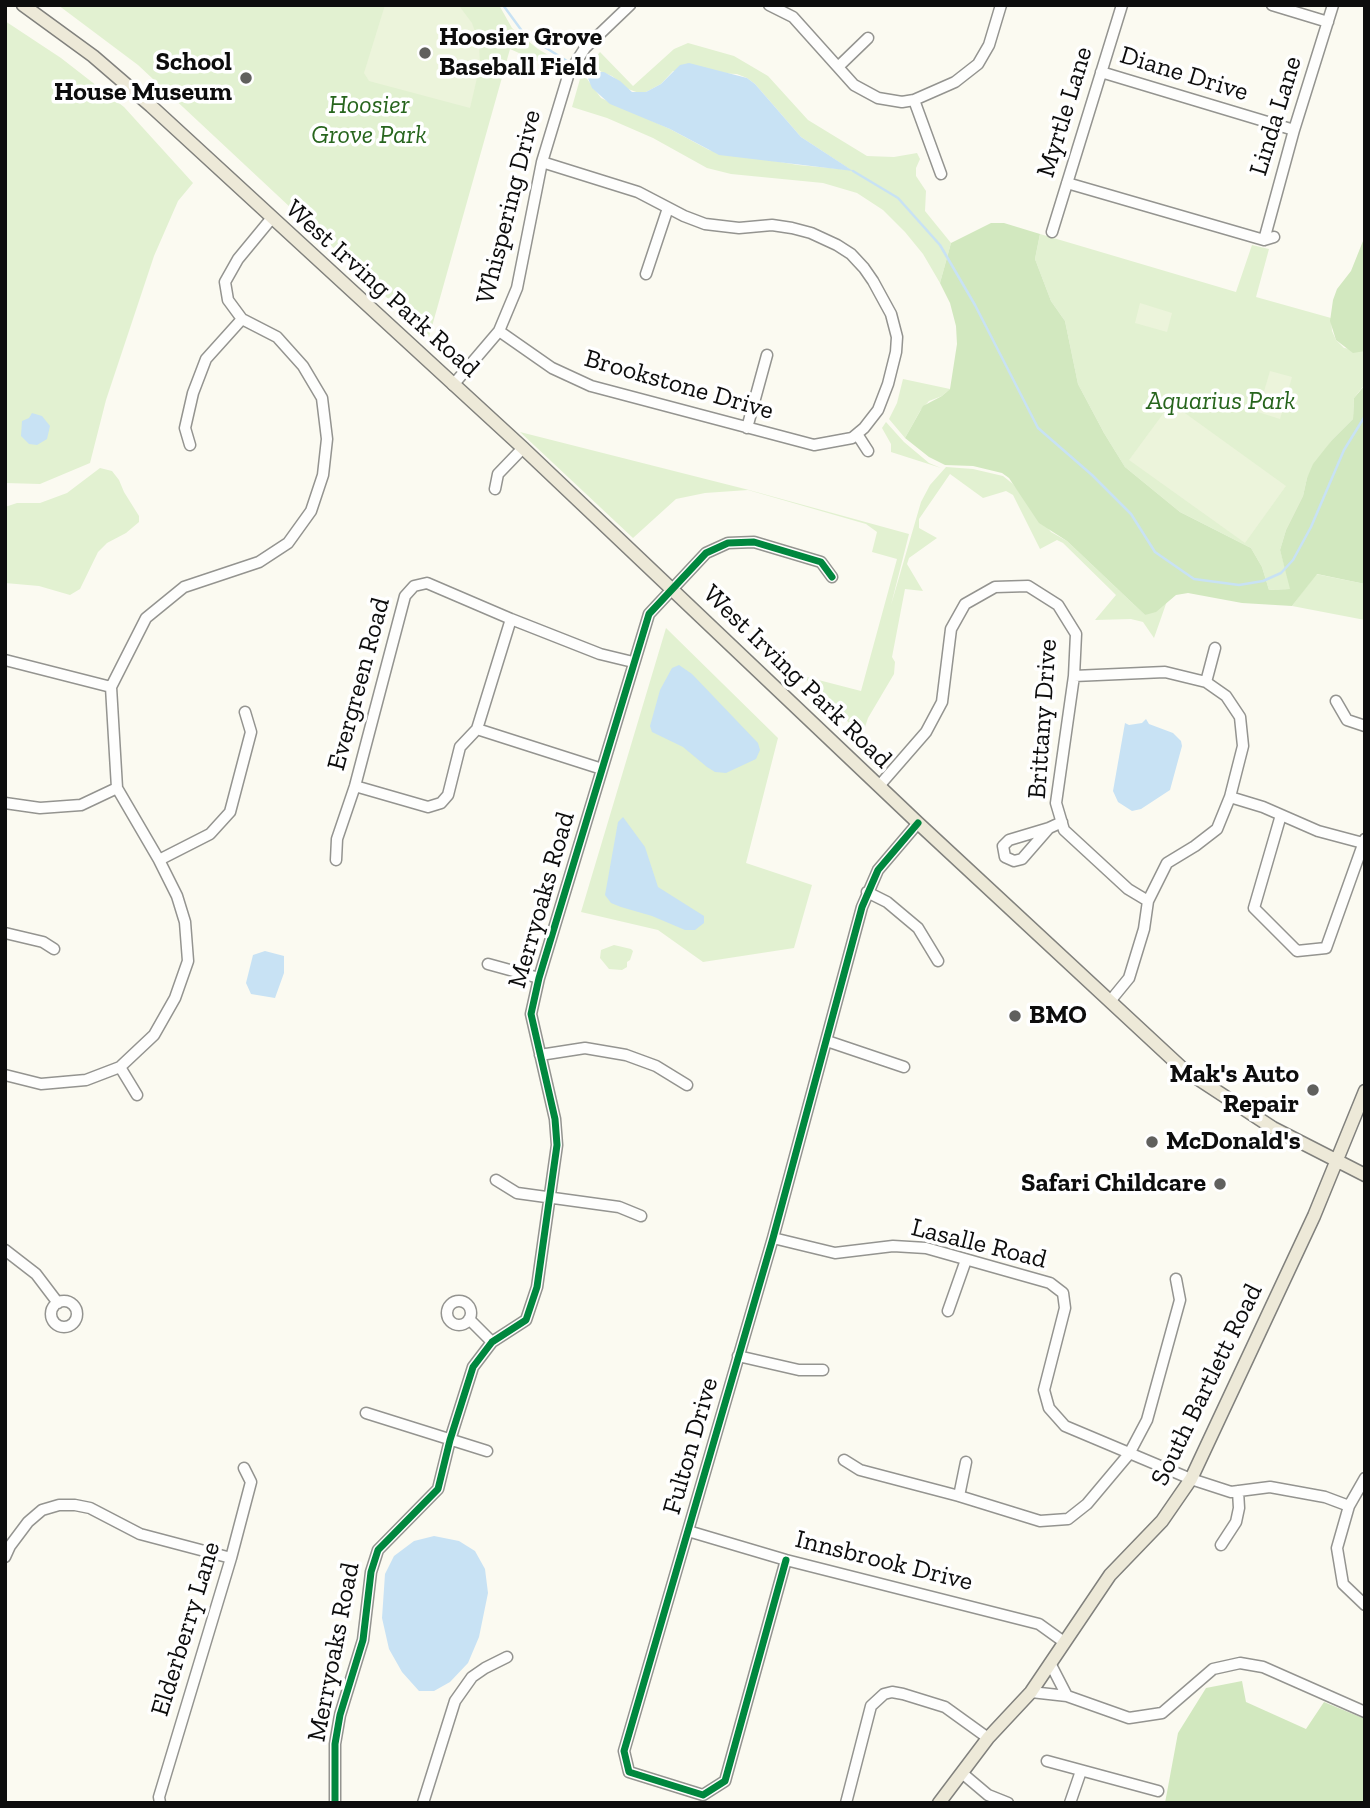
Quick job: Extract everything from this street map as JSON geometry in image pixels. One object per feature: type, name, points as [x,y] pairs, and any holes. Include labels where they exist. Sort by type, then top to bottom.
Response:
[{"type":"main road","name":"West Irving Park Road","points":[[23,5],[93,56],[151,106],[523,448],[1182,1069],[1273,1128],[1365,1175]]},
{"type":"main road","name":"South Bartlett Road","points":[[939,1803],[988,1738],[1031,1692],[1110,1575],[1162,1521],[1191,1479],[1285,1281],[1338,1162],[1365,1091]]},
{"type":"street","name":"Whispering Drive","points":[[453,385],[499,331],[517,288],[542,162],[576,59],[630,5]]},
{"type":"street","points":[[769,5],[793,17],[854,85],[878,98],[902,102],[914,100],[955,82],[978,64],[989,44],[1001,5]]},
{"type":"street","name":"Myrtle Lane","points":[[1052,232],[1122,5]]},
{"type":"street","points":[[1272,5],[1328,22]]},
{"type":"street","name":"Linda Lane","points":[[1068,183],[1269,239],[1294,131],[1333,5]]},
{"type":"street","points":[[838,67],[868,38]]},
{"type":"street","name":"Diane Drive","points":[[1101,72],[1294,131]]},
{"type":"street","points":[[914,100],[941,174]]},
{"type":"street","points":[[542,162],[629,189],[705,224],[739,228],[772,225],[811,233],[851,254],[873,281],[891,314],[897,337],[888,384],[878,410],[857,434],[868,451]]},
{"type":"street","points":[[646,274],[668,208]]},
{"type":"street","points":[[5,1075],[41,1084],[86,1080],[120,1067],[154,1035],[175,998],[188,961],[185,922],[177,896],[117,788],[111,687],[146,618],[184,587],[259,562],[288,544],[311,510],[323,475],[327,439],[322,398],[303,366],[277,337],[242,319],[228,300],[225,282],[238,259],[271,219]]},
{"type":"street","points":[[190,445],[184,428],[206,359],[242,319]]},
{"type":"street","name":"Brookstone Drive","points":[[499,331],[570,378],[591,386],[814,444],[845,440],[857,434]]},
{"type":"street","points":[[747,428],[766,355]]},
{"type":"street","points":[[495,489],[498,474],[523,448]]},
{"type":"street","name":"Merryoaks Road","points":[[335,1803],[335,1744],[340,1715],[363,1640],[371,1572],[378,1550],[438,1489],[473,1367],[492,1342],[526,1320],[537,1287],[557,1145],[531,1014],[539,978],[649,614],[706,553],[727,543],[754,542],[821,562],[832,577]]},
{"type":"street","name":"Evergreen Road","points":[[336,860],[337,839],[355,786],[405,596],[414,586],[427,583],[511,620],[600,654],[633,662]]},
{"type":"street","name":"Brittany Drive","points":[[879,786],[926,732],[942,702],[951,629],[965,604],[995,587],[1028,586],[1058,605],[1076,634],[1074,676],[1056,803],[1064,830],[1128,889],[1148,901]]},
{"type":"street","points":[[355,786],[428,807],[441,803],[448,795],[460,747],[477,729],[511,620]]},
{"type":"street","points":[[1206,682],[1215,648]]},
{"type":"street","points":[[5,660],[111,687]]},
{"type":"street","points":[[1074,676],[1165,672],[1206,682],[1226,696],[1240,717],[1243,746],[1230,797],[1217,829],[1167,863],[1148,901],[1144,929],[1129,978],[1111,1000]]},
{"type":"street","points":[[1336,701],[1347,720],[1365,726]]},
{"type":"street","points":[[159,860],[210,834],[230,812],[251,732],[245,712]]},
{"type":"street","points":[[477,729],[602,769]]},
{"type":"street","points":[[5,803],[40,808],[81,805],[117,788]]},
{"type":"street","points":[[1230,797],[1281,815],[1318,831],[1364,841],[1326,948],[1297,951],[1254,908],[1281,815]]},
{"type":"street","points":[[1049,828],[1062,822]]},
{"type":"street","name":"Fulton Drive","points":[[786,1560],[725,1781],[703,1795],[629,1772],[624,1751],[773,1238],[867,892],[878,870],[918,823]]},
{"type":"street","points":[[867,892],[887,902],[918,928],[938,961]]},
{"type":"street","points":[[5,933],[43,942],[54,949]]},
{"type":"street","points":[[488,964],[539,978]]},
{"type":"street","points":[[827,1041],[904,1067]]},
{"type":"street","points":[[540,1055],[585,1048],[626,1055],[656,1066],[687,1085]]},
{"type":"street","points":[[120,1067],[137,1095]]},
{"type":"street","points":[[496,1180],[517,1193],[619,1207],[641,1216]]},
{"type":"street","name":"Lasalle Road","points":[[773,1238],[835,1254],[893,1246],[926,1248],[1050,1283],[1063,1293],[1065,1308],[1044,1390],[1049,1408],[1065,1426],[1191,1479],[1231,1492],[1269,1488],[1325,1497],[1349,1506]]},
{"type":"street","points":[[5,1250],[36,1274],[58,1303]]},
{"type":"street","points":[[948,1311],[966,1260]]},
{"type":"street","points":[[845,1460],[860,1470],[1040,1521],[1068,1519],[1087,1504],[1129,1454],[1147,1420],[1180,1300],[1176,1279]]},
{"type":"street","points":[[470,1319],[492,1342]]},
{"type":"street","points":[[738,1356],[799,1370],[823,1370]]},
{"type":"street","points":[[366,1413],[487,1451]]},
{"type":"street","points":[[959,1496],[966,1462]]},
{"type":"street","name":"Elderberry Lane","points":[[160,1803],[159,1797],[231,1558],[251,1482],[244,1468]]},
{"type":"street","points":[[1365,1478],[1349,1506],[1337,1548],[1343,1584],[1365,1605]]},
{"type":"street","points":[[1227,1542],[1242,1520],[1238,1491]]},
{"type":"street","points":[[5,1557],[28,1522],[42,1510],[59,1505],[75,1505],[90,1508],[140,1534],[231,1558]]},
{"type":"street","name":"Innsbrook Drive","points":[[688,1531],[786,1560],[1039,1624],[1064,1642]]},
{"type":"street","points":[[423,1803],[456,1701],[472,1678],[507,1657]]},
{"type":"street","points":[[1050,1663],[1067,1696]]},
{"type":"street","points":[[1031,1692],[1067,1696],[1129,1718],[1162,1713],[1213,1669],[1240,1663],[1264,1667],[1365,1712]]},
{"type":"street","points":[[846,1803],[871,1706],[884,1694],[904,1694],[945,1707],[988,1738]]},
{"type":"street","points":[[1047,1761],[1158,1791]]},
{"type":"street","points":[[1070,1803],[1081,1771]]},
{"type":"street","points":[[962,1773],[988,1795],[1008,1803]]},
{"type":"green space","name":"Hoosier Grove Park","points":[[58,5],[499,5],[512,28],[538,49],[560,62],[557,70],[510,49],[429,337],[138,65]]},
{"type":"green space","name":"Hoosier Grove Baseball Field","points":[[385,5],[460,7],[472,23],[479,43],[480,65],[470,108],[369,81],[364,73]]},
{"type":"green space","points":[[5,21],[61,58],[124,107],[193,183],[178,201],[154,256],[106,400],[90,463],[40,484],[5,483]]},
{"type":"green space","points":[[688,43],[734,56],[768,76],[808,120],[867,156],[894,157],[917,153],[920,159],[916,176],[926,191],[925,211],[951,243],[940,283],[923,254],[905,232],[883,210],[857,193],[823,183],[731,174],[707,168],[653,138],[607,118],[572,107],[582,72],[601,98],[709,150],[798,165],[851,170],[801,137],[755,84],[737,74],[673,71],[661,84],[639,93],[628,89],[612,76],[585,69],[600,52],[633,86],[674,49]]},
{"type":"green space","points":[[991,223],[1004,223],[1040,234],[1035,259],[1051,301],[1065,321],[1078,384],[1125,467],[1180,512],[1251,548],[1262,567],[1269,590],[1290,589],[1280,550],[1286,530],[1303,496],[1313,464],[1353,419],[1354,398],[1365,385],[1365,584],[1317,574],[1292,606],[1242,603],[1188,593],[1176,595],[1156,612],[1145,615],[1067,541],[1039,523],[1009,478],[1002,473],[973,466],[945,465],[929,457],[905,438],[923,406],[950,389],[957,344],[956,326],[950,303],[940,283],[951,243]]},
{"type":"green space","name":"Aquarius Park","points":[[1040,234],[1236,292],[1252,245],[1269,249],[1256,297],[1331,318],[1332,331],[1344,348],[1365,351],[1365,384],[1354,398],[1353,419],[1332,440],[1307,478],[1303,496],[1286,530],[1280,550],[1291,589],[1269,590],[1262,567],[1251,548],[1180,512],[1125,467],[1078,384],[1065,321],[1051,301],[1035,259]]},
{"type":"green space","points":[[1365,236],[1365,351],[1353,353],[1336,340],[1330,321],[1337,289],[1351,271]]},
{"type":"green space","points":[[1140,303],[1172,313],[1167,332],[1135,323]]},
{"type":"green space","points":[[1270,371],[1292,377],[1280,419],[1258,412]]},
{"type":"green space","points":[[903,379],[950,389],[942,396],[929,401],[920,411],[905,438],[889,419],[897,403]]},
{"type":"green space","points":[[1171,403],[1286,486],[1245,543],[1129,460]]},
{"type":"green space","points":[[886,422],[929,463],[941,468],[891,452],[891,444],[882,428]]},
{"type":"green space","points":[[520,432],[749,490],[909,534],[891,605],[921,502],[930,485],[946,467],[973,469],[1003,476],[1013,484],[1051,532],[1067,541],[1145,615],[1167,601],[1154,638],[1143,622],[1131,619],[1095,620],[1116,595],[1063,543],[1057,540],[1040,549],[1013,495],[1006,491],[983,498],[950,474],[919,519],[919,528],[937,538],[909,558],[907,564],[923,591],[905,589],[892,657],[895,662],[894,674],[868,718],[862,736],[853,734],[858,717],[853,727],[803,676],[861,691],[897,559],[872,552],[877,532],[866,524],[748,490],[705,493],[676,499],[633,538]]},
{"type":"green space","points":[[100,468],[112,471],[119,480],[139,516],[139,522],[98,552],[80,589],[70,595],[39,586],[5,583],[5,507],[17,503],[40,503],[67,493]]},
{"type":"green space","points":[[1316,574],[1365,584],[1365,620],[1292,606]]},
{"type":"green space","points":[[666,628],[778,738],[746,863],[812,885],[794,948],[703,962],[658,930],[581,912]]},
{"type":"green space","points":[[614,945],[633,951],[627,967],[622,970],[609,969],[600,958],[601,950]]},
{"type":"green space","points":[[1242,1681],[1246,1702],[1306,1729],[1324,1702],[1365,1719],[1365,1803],[1165,1803],[1178,1733],[1206,1688]]},
{"type":"water","points":[[689,63],[747,78],[801,137],[853,171],[719,155],[670,129],[610,104],[592,88],[587,76],[590,72],[604,72],[632,92],[646,92],[661,84],[680,65]]},
{"type":"water","points":[[32,413],[42,416],[50,426],[47,439],[37,445],[29,444],[21,436],[22,421]]},
{"type":"water","points":[[679,665],[692,674],[758,743],[760,750],[756,759],[726,773],[715,772],[683,747],[652,732],[650,726],[660,690],[672,668]]},
{"type":"water","points":[[1146,719],[1149,724],[1173,733],[1182,746],[1170,790],[1141,809],[1132,811],[1118,802],[1113,791],[1125,723],[1142,723]]},
{"type":"water","points":[[623,817],[645,847],[658,887],[704,916],[704,923],[695,930],[685,930],[621,907],[611,903],[605,895],[618,822]]},
{"type":"water","points":[[265,951],[284,956],[284,973],[275,998],[251,994],[246,983],[253,955]]},
{"type":"water","points":[[434,1536],[459,1541],[475,1551],[485,1569],[488,1593],[479,1637],[468,1663],[450,1682],[434,1691],[419,1691],[402,1672],[389,1649],[382,1618],[385,1574],[394,1556],[414,1541]]},
{"type":"waterway","points":[[503,5],[522,31],[567,61]]},
{"type":"waterway","points":[[580,68],[589,74]]},
{"type":"waterway","points":[[853,171],[898,198],[940,245],[975,305],[1038,428],[1092,475],[1131,514],[1155,552],[1194,579],[1239,585],[1263,581],[1281,573],[1293,560],[1311,527],[1344,450],[1365,416]]},
{"type":"cycle path","points":[[335,1803],[335,1744],[340,1715],[363,1640],[371,1572],[378,1550],[438,1489],[473,1367],[492,1342],[526,1320],[537,1287],[557,1145],[555,1119],[531,1014],[539,978],[649,614],[706,553],[728,543],[754,542],[821,562],[832,577]]},
{"type":"cycle path","points":[[786,1560],[725,1781],[703,1795],[629,1772],[624,1751],[773,1238],[862,907],[878,870],[918,823]]},
{"type":"place","name":"Hoosier Grove Baseball Field","points":[[425,53]]},
{"type":"place","name":"School House Museum","points":[[246,78]]},
{"type":"place","name":"BMO","points":[[1015,1016]]},
{"type":"place","name":"Mak's Auto Repair","points":[[1313,1090]]},
{"type":"place","name":"McDonald's","points":[[1152,1142]]},
{"type":"place","name":"Safari Childcare","points":[[1220,1184]]}]
